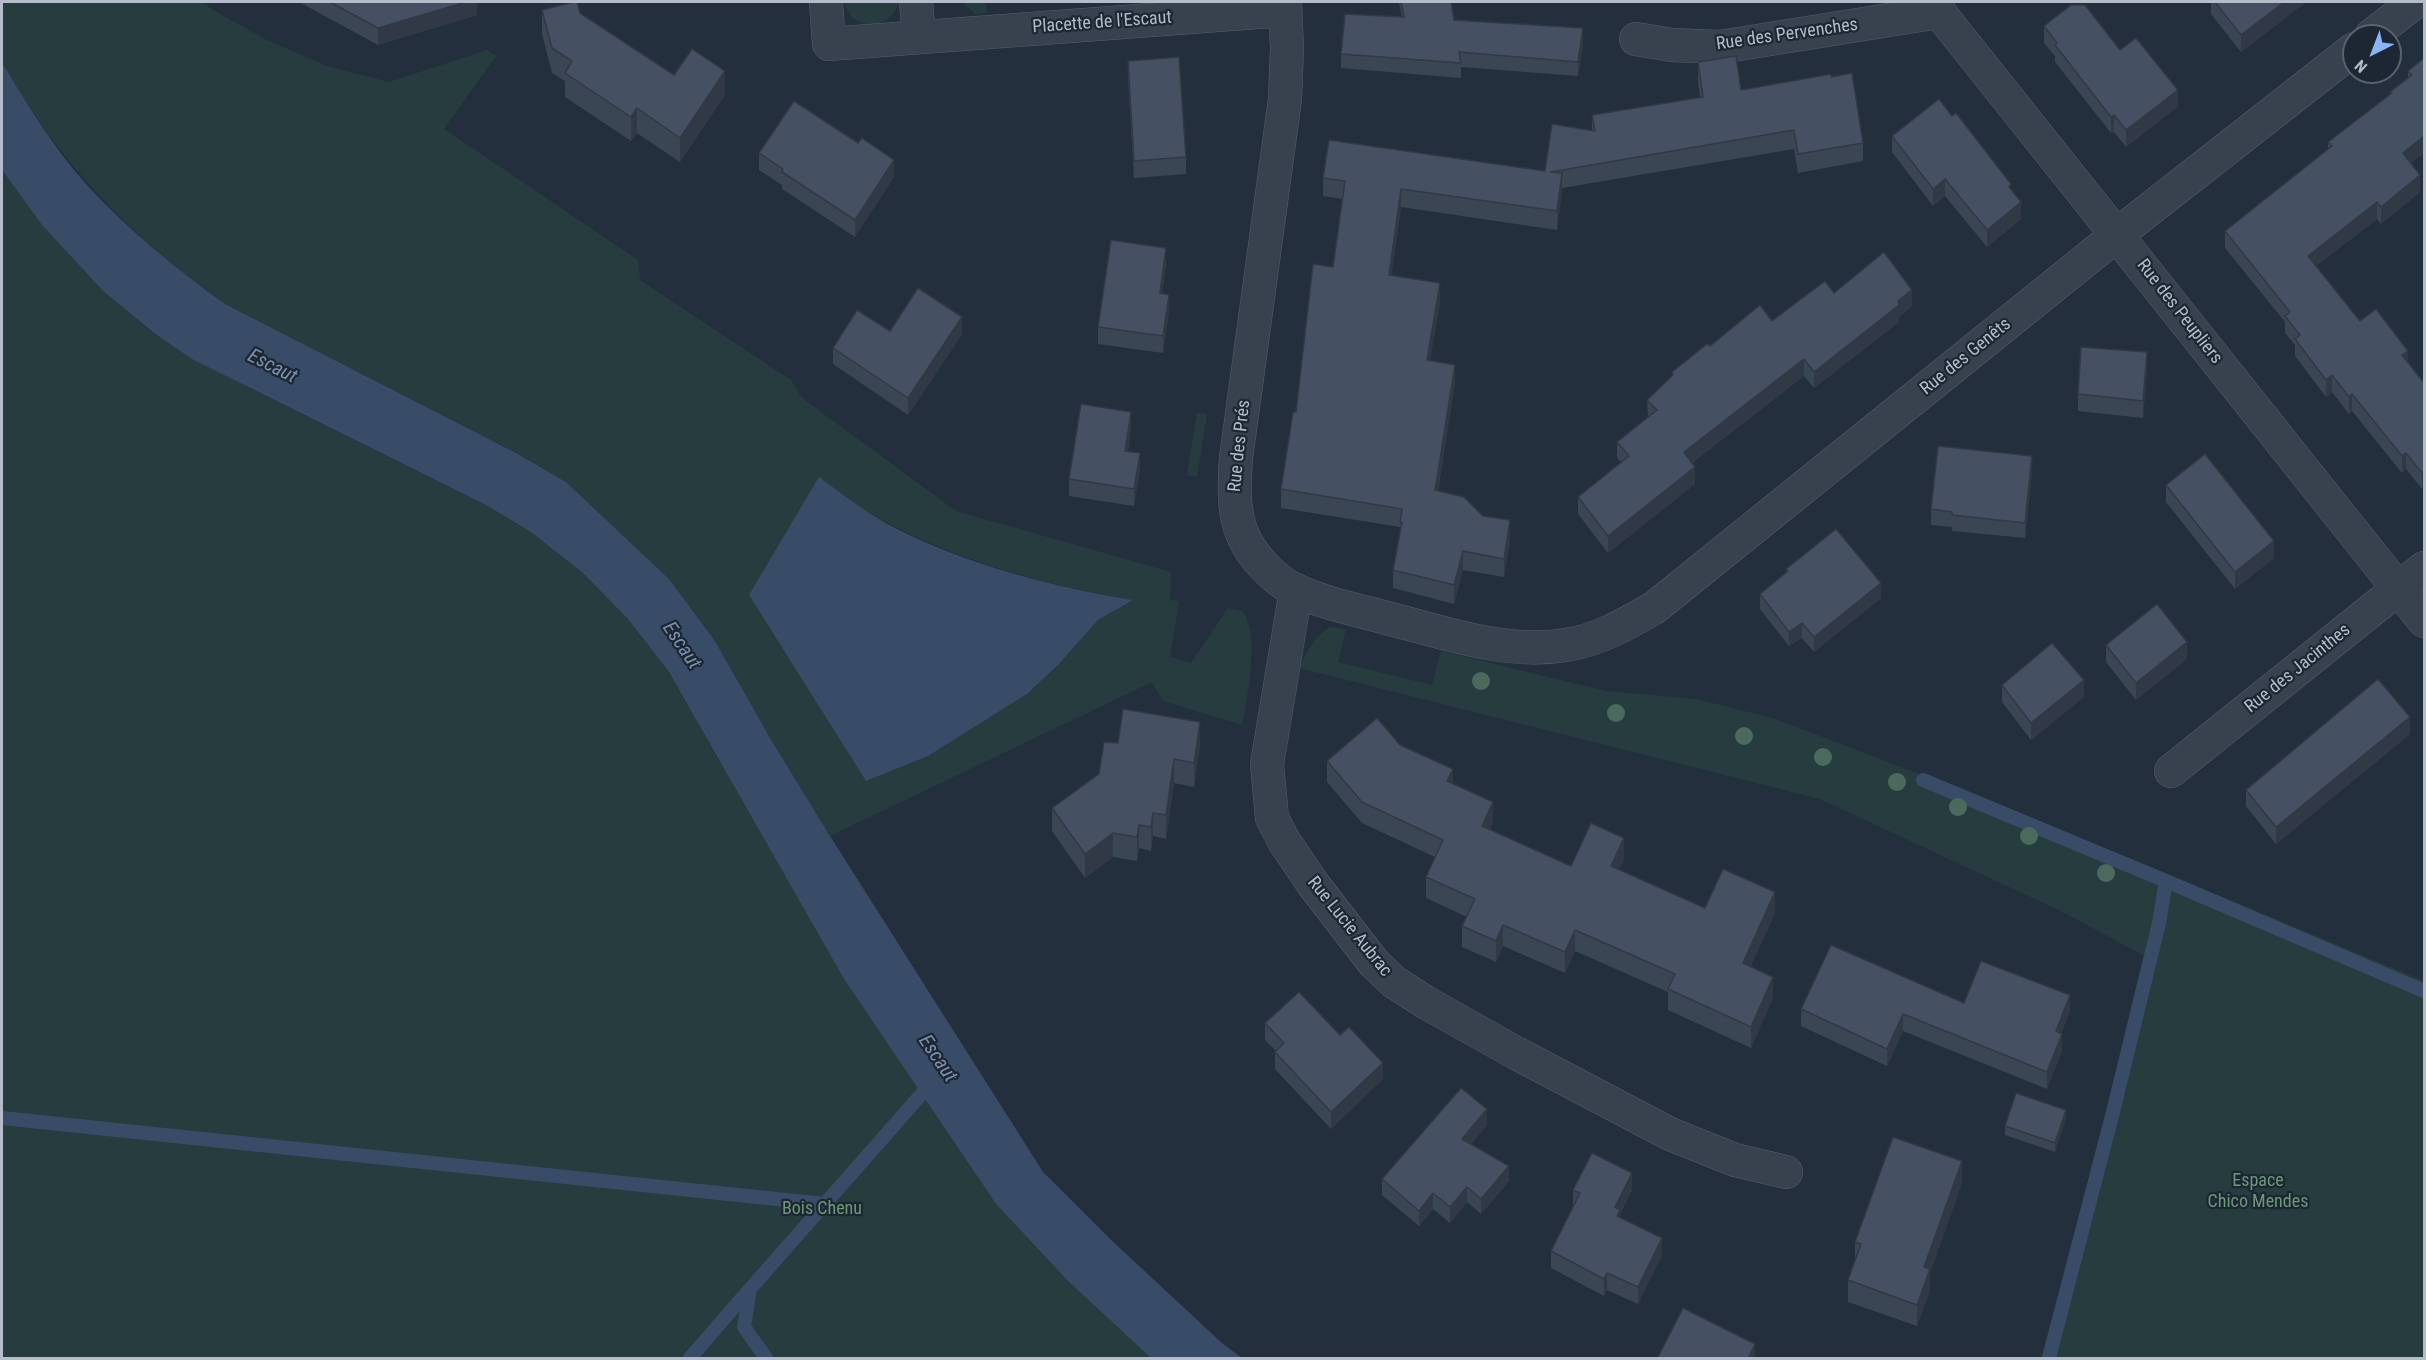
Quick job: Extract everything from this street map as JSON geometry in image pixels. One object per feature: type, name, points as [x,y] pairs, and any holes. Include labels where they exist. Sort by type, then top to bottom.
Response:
[{"type":"street","name":"Placette de l'Escaut","points":[[826,2],[829,44],[1285,6]]},
{"type":"street","points":[[916,2],[919,36]]},
{"type":"street","points":[[2387,24],[2415,2]]},
{"type":"street","name":"Rue des Prés","points":[[1285,6],[1286,99],[1236,458],[1234,507],[1241,530],[1249,547],[1275,576],[1296,590],[1353,609],[1505,646],[1536,648],[1567,645]]},
{"type":"street","name":"Rue des Pervenches","points":[[1636,39],[1672,45],[1720,46],[1938,7]]},
{"type":"street","name":"Rue des Peupliers","points":[[1938,7],[2424,621]]},
{"type":"street","name":"Rue des Genêts","points":[[1567,645],[1617,630],[1654,608],[2118,234],[2342,59]]},
{"type":"street","name":"Rue des Jacinthes","points":[[2171,771],[2424,568]]},
{"type":"street","name":"Rue Lucie Aubrac","points":[[1296,590],[1267,764],[1272,818],[1284,842],[1313,884],[1374,963],[1394,982],[1425,1002],[1670,1134],[1736,1160],[1786,1172]]},
{"type":"green space","points":[[2,2],[201,2],[267,40],[327,66],[389,82],[487,50],[496,56],[444,129],[638,260],[640,280],[791,380],[802,398],[956,511],[1171,572],[1170,600],[1179,601],[1170,657],[1191,663],[1228,608],[1242,611],[1248,621],[1252,650],[1242,725],[1163,701],[1152,682],[830,836],[770,738],[715,641],[669,579],[566,482],[516,453],[225,304],[170,262],[118,215],[71,164],[6,71],[2,60],[1,44]],"holes":[[[864,510],[927,542],[994,567],[1062,586],[1132,600],[1098,620],[1058,665],[1027,694],[928,756],[866,780],[749,595]]]},
{"type":"green space","points":[[844,2],[899,2],[888,19],[871,24],[855,19],[848,12]]},
{"type":"green space","points":[[964,2],[986,2],[987,13],[975,14]]},
{"type":"green space","name":"Bois Chenu","points":[[2,168],[42,225],[103,291],[154,334],[257,392],[486,505],[531,532],[583,573],[628,619],[669,672],[844,979],[996,1204],[1068,1281],[1151,1358],[2,1358]]},
{"type":"green space","points":[[1197,413],[1207,414],[1197,477],[1187,475]]},
{"type":"green space","name":"Espace Chico Mendes","points":[[1330,627],[1346,629],[1338,662],[1432,685],[1441,651],[1606,691],[1696,699],[1773,718],[2161,871],[2424,981],[2424,1358],[2041,1358],[2148,958],[2065,913],[1820,799],[1299,668],[1312,645]]},
{"type":"water","name":"Escaut","points":[[2,63],[52,141],[86,184],[135,233],[188,277],[225,304],[516,453],[566,482],[669,579],[715,641],[770,738],[830,836],[1043,1172],[1109,1238],[1223,1344],[1242,1358],[1151,1358],[1068,1281],[996,1204],[844,979],[669,672],[628,619],[583,573],[531,532],[486,505],[192,359],[154,333],[103,291],[42,225],[3,171]]},
{"type":"water","points":[[819,477],[885,523],[952,553],[1011,573],[1133,600],[1098,620],[1058,665],[1027,694],[928,756],[866,781],[749,595]]},
{"type":"building","points":[[330,2],[466,2],[378,28]]},
{"type":"building","points":[[577,2],[580,13],[674,75],[692,49],[725,71],[680,138],[637,108],[631,117],[565,73],[572,61],[552,48],[542,10]]},
{"type":"building","points":[[1401,2],[1451,2],[1454,20],[1583,28],[1578,62],[1459,52],[1461,63],[1341,54],[1345,14],[1404,17]]},
{"type":"building","points":[[2215,2],[2284,2],[2241,35]]},
{"type":"building","points":[[2071,5],[2085,5],[2120,50],[2136,38],[2178,90],[2126,130],[2114,115],[2111,117],[2055,45],[2057,43],[2044,26]]},
{"type":"building","points":[[1736,56],[1741,90],[1831,74],[1831,77],[1852,73],[1863,143],[1798,154],[1794,130],[1551,172],[1562,173],[1557,211],[1401,189],[1389,275],[1440,283],[1427,360],[1455,365],[1435,490],[1464,497],[1483,516],[1510,520],[1504,559],[1463,551],[1454,585],[1393,570],[1402,522],[1400,522],[1402,509],[1281,489],[1293,412],[1296,412],[1313,264],[1333,267],[1345,181],[1323,178],[1329,140],[1545,171],[1552,124],[1595,131],[1592,115],[1703,97],[1698,62]]},
{"type":"building","points":[[1179,57],[1186,157],[1134,161],[1128,61]]},
{"type":"building","points":[[2424,58],[2424,136],[2403,153],[2420,175],[2381,207],[2377,202],[2308,256],[2360,321],[2376,309],[2408,351],[2402,355],[2424,383],[2424,470],[2422,473],[2406,453],[2402,456],[2352,394],[2349,397],[2332,375],[2326,380],[2295,339],[2300,335],[2285,316],[2290,312],[2225,231],[2332,146],[2328,142],[2412,75],[2408,71]]},
{"type":"building","points":[[1939,99],[1952,116],[1956,113],[2011,184],[2009,187],[2021,202],[1987,230],[1945,179],[1933,189],[1892,136]]},
{"type":"building","points":[[794,101],[858,143],[862,138],[894,160],[855,220],[782,172],[783,169],[759,153]]},
{"type":"building","points":[[1111,240],[1166,248],[1160,293],[1169,295],[1163,336],[1098,327]]},
{"type":"building","points":[[1884,252],[1912,290],[1898,301],[1899,305],[1814,372],[1804,359],[1684,452],[1695,467],[1608,536],[1578,497],[1629,456],[1617,442],[1657,410],[1647,400],[1673,375],[1672,372],[1707,344],[1710,346],[1760,305],[1772,321],[1825,281],[1834,293]]},
{"type":"building","points":[[918,288],[962,317],[908,398],[833,348],[857,310],[890,331]]},
{"type":"building","points":[[2081,347],[2147,352],[2143,401],[2078,394]]},
{"type":"building","points":[[1081,404],[1131,412],[1125,451],[1140,453],[1134,489],[1069,479]]},
{"type":"building","points":[[1938,446],[2032,456],[2025,523],[1952,515],[1952,512],[1931,509]]},
{"type":"building","points":[[2205,454],[2274,541],[2235,572],[2166,485]]},
{"type":"building","points":[[1836,529],[1881,583],[1814,637],[1802,623],[1789,632],[1760,594],[1788,571],[1786,569]]},
{"type":"building","points":[[2157,604],[2187,642],[2136,683],[2106,645]]},
{"type":"building","points":[[2052,643],[2084,680],[2031,723],[2002,685]]},
{"type":"building","points":[[2378,679],[2410,717],[2276,827],[2246,790]]},
{"type":"building","points":[[1123,709],[1200,722],[1194,763],[1174,759],[1166,815],[1153,813],[1151,827],[1139,825],[1137,837],[1113,833],[1085,854],[1052,808],[1099,774],[1104,742],[1118,743]]},
{"type":"building","points":[[1377,718],[1400,745],[1453,769],[1447,781],[1493,802],[1482,826],[1571,866],[1591,823],[1624,838],[1611,866],[1705,908],[1723,869],[1775,892],[1743,963],[1773,977],[1751,1027],[1668,989],[1675,974],[1575,930],[1565,952],[1503,925],[1496,941],[1462,926],[1475,899],[1426,877],[1443,840],[1362,802],[1327,761]]},
{"type":"building","points":[[1831,945],[1964,1003],[1981,961],[2070,995],[2056,1031],[2062,1034],[2047,1072],[1903,1014],[1887,1049],[1801,1009]]},
{"type":"building","points":[[1299,992],[1340,1035],[1349,1027],[1383,1063],[1331,1112],[1275,1052],[1284,1043],[1265,1023]]},
{"type":"building","points":[[1461,1088],[1487,1109],[1462,1139],[1509,1166],[1481,1199],[1467,1187],[1450,1207],[1433,1193],[1419,1211],[1382,1179]]},
{"type":"building","points":[[2016,1093],[2066,1110],[2055,1143],[2005,1126]]},
{"type":"building","points":[[1893,1137],[1962,1161],[1924,1267],[1930,1269],[1917,1305],[1848,1280],[1861,1244],[1855,1242]]},
{"type":"building","points":[[1592,1153],[1632,1173],[1615,1207],[1620,1210],[1617,1216],[1662,1238],[1638,1287],[1607,1273],[1604,1279],[1551,1251],[1580,1193],[1573,1190]]},
{"type":"building","points":[[1683,1308],[1755,1344],[1748,1359],[1657,1359]]},
{"type":"waterway","points":[[1923,780],[2166,881],[2159,923],[2113,1112],[2049,1358]]},
{"type":"waterway","points":[[2166,881],[2424,991]]},
{"type":"waterway","name":"Escaut","points":[[766,1358],[744,1327],[750,1289],[933,1081]]},
{"type":"waterway","points":[[2,1118],[824,1204]]},
{"type":"waterway","points":[[690,1358],[749,1290]]}]
